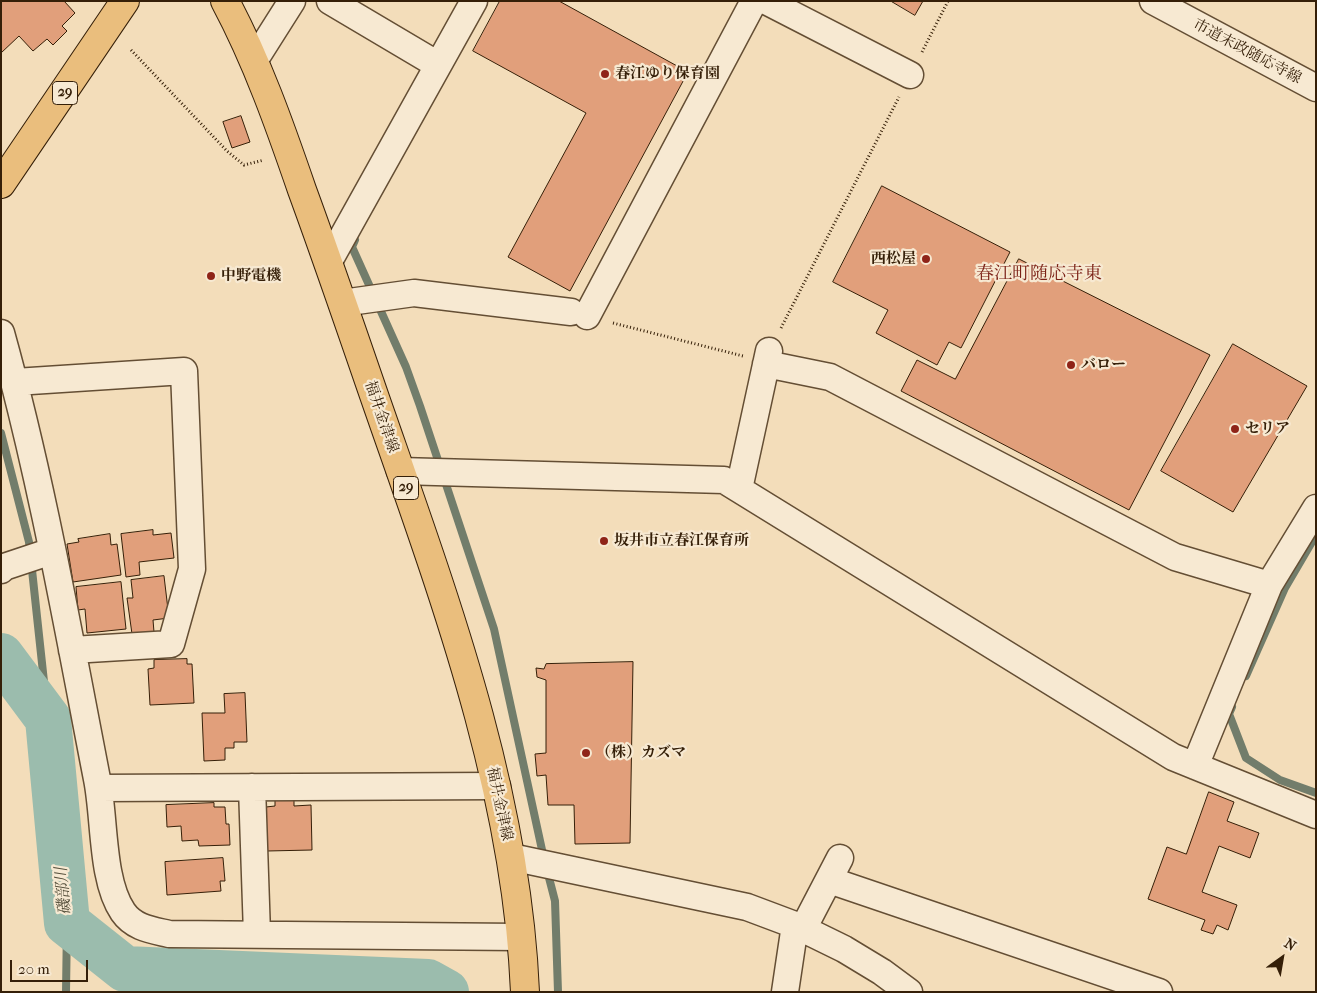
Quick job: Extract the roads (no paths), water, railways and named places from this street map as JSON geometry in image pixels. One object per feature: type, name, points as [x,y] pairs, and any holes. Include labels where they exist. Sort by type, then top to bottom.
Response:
[{"type":"main road","name":"29","points":[[1,184],[125,1]]},
{"type":"main road","name":"福井金津線","points":[[225,1],[254,61],[289,153],[461,650],[497,786],[511,857],[525,992]]},
{"type":"street","points":[[254,61],[292,1]]},
{"type":"street","points":[[330,1],[438,65]]},
{"type":"street","points":[[328,263],[473,1]]},
{"type":"street","points":[[342,304],[414,293],[579,314],[754,1]]},
{"type":"street","points":[[766,1],[910,75]]},
{"type":"street","name":"市道末政随応寺線","points":[[1153,1],[1316,88]]},
{"type":"street","points":[[1,333],[15,382],[72,650],[99,788],[109,879],[123,912],[141,928],[169,934],[520,937]]},
{"type":"street","points":[[739,489],[768,357],[830,377],[1174,557],[1269,585]]},
{"type":"street","points":[[15,382],[184,371],[192,569],[172,644],[72,650]]},
{"type":"street","points":[[400,471],[724,480],[1173,757],[1316,815]]},
{"type":"street","points":[[1195,766],[1269,585],[1316,508]]},
{"type":"street","points":[[2,567],[52,551]]},
{"type":"street","points":[[99,788],[497,786]]},
{"type":"street","points":[[252,787],[256,934]]},
{"type":"street","points":[[511,857],[747,907],[799,927],[874,967],[909,992]]},
{"type":"street","points":[[785,992],[799,927],[834,869],[1159,992]]},
{"type":"waterway","points":[[355,240],[352,247],[406,367],[420,406],[494,629],[544,859]]},
{"type":"waterway","points":[[1,433],[29,542],[48,719]]},
{"type":"waterway","points":[[1246,676],[1285,588],[1316,535]]},
{"type":"waterway","name":"磯部川","points":[[1,656],[48,719],[67,923],[125,969],[428,982],[446,992]]},
{"type":"waterway","points":[[1232,707],[1229,714],[1246,758],[1280,780],[1316,793]]},
{"type":"waterway","points":[[547,870],[555,901],[558,992]]},
{"type":"waterway","points":[[66,992],[67,923]]},
{"type":"place","name":"春江ゆり保育園","points":[[605,74]]},
{"type":"place","name":"西松屋","points":[[926,259]]},
{"type":"place","name":"中野電機","points":[[211,276]]},
{"type":"place","name":"バロー","points":[[1071,365]]},
{"type":"place","name":"セリア","points":[[1235,429]]},
{"type":"place","name":"坂井市立春江保育所","points":[[604,541]]},
{"type":"place","name":"（株）カズマ","points":[[586,753]]},
{"type":"district","name":"春江町随応寺東","points":[[1039,275]]}]
